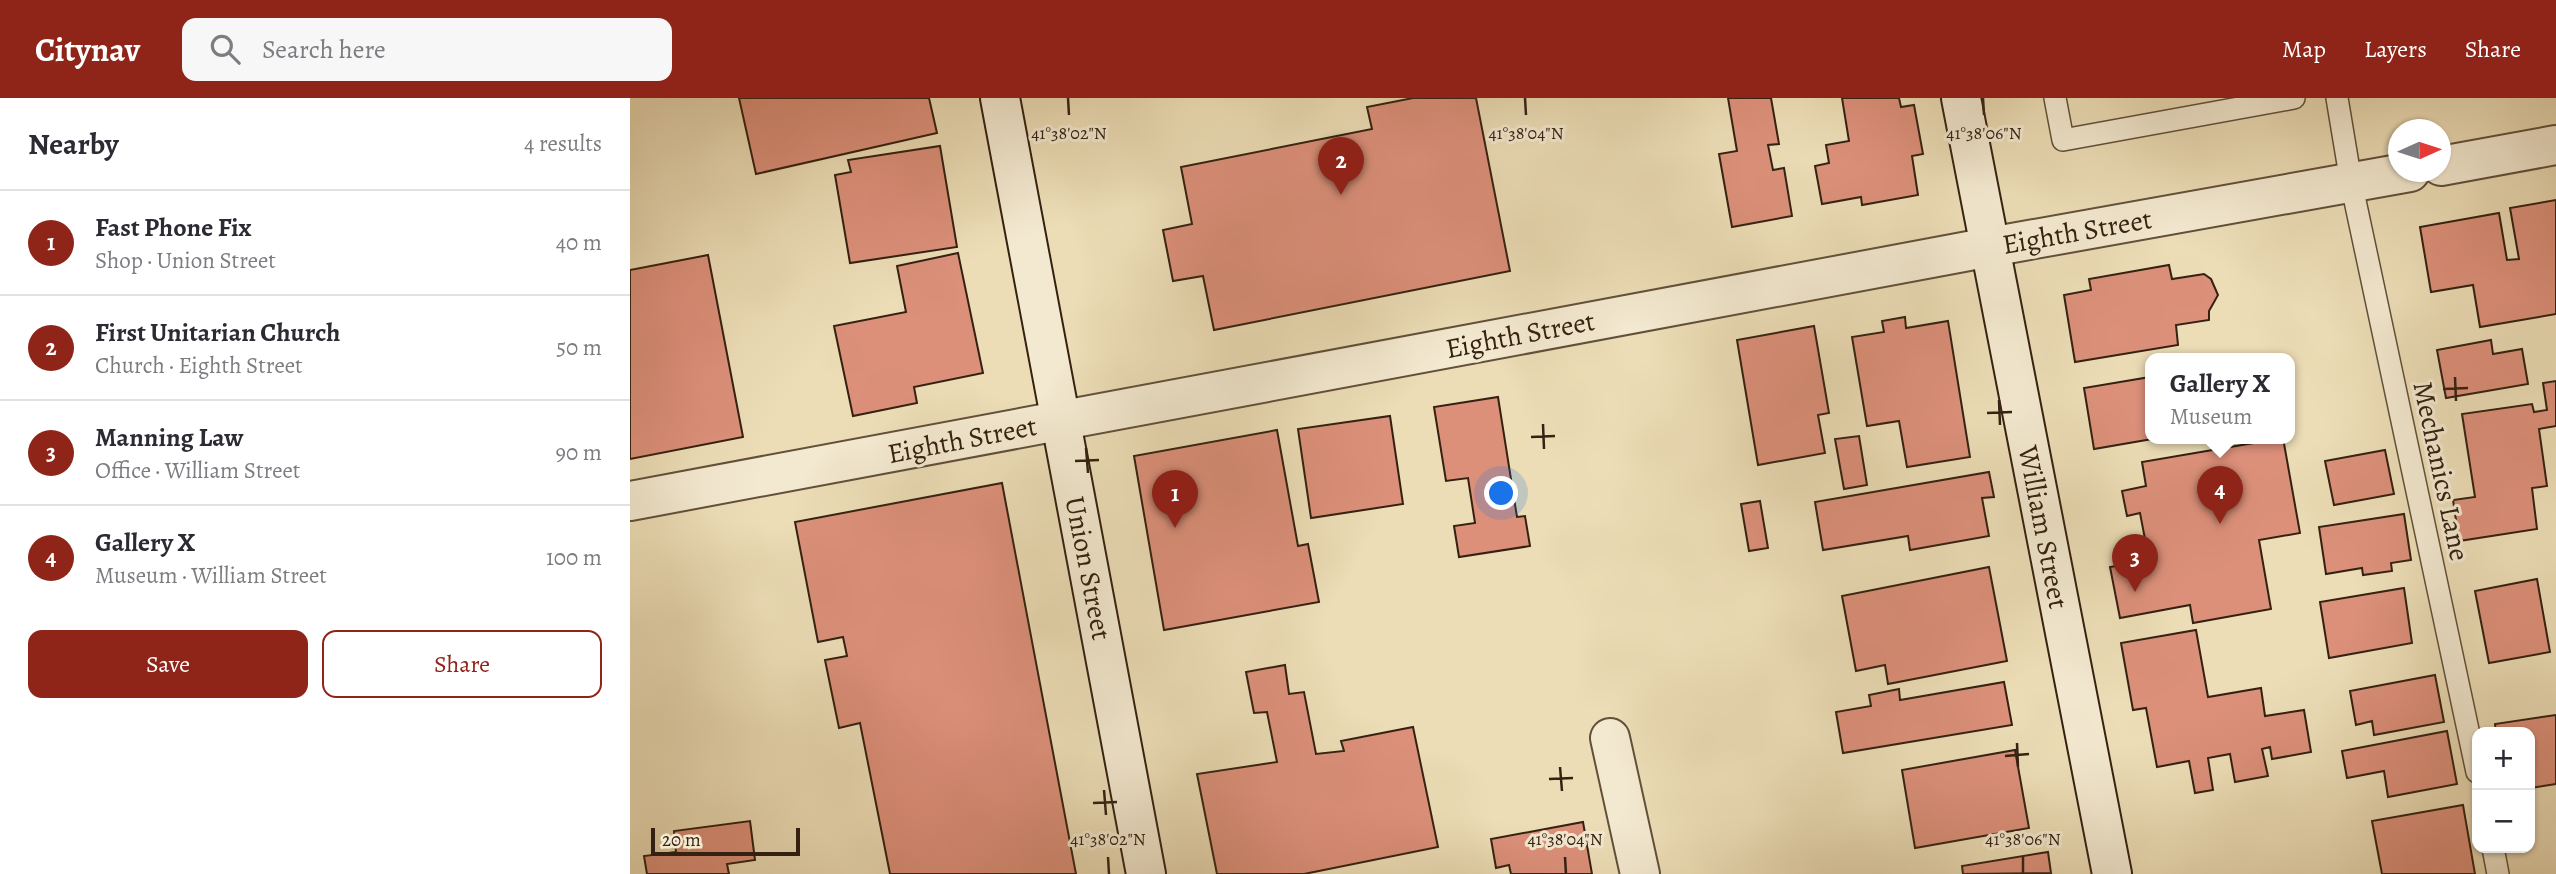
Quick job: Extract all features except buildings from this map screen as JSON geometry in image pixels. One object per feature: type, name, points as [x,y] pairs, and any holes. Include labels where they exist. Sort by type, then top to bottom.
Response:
[{"type":"street","name":"Union Street","points":[[1000,98],[1146,874]]},
{"type":"street","name":"William Street","points":[[1961,98],[2112,874]]},
{"type":"street","points":[[2451,164],[2556,145]]},
{"type":"street","name":"Eighth Street","points":[[630,501],[1990,247],[2388,176]]},
{"type":"street","points":[[1610,738],[1640,874]]},
{"type":"lane","points":[[2055,98],[2063,140],[2260,102],[2294,98]]},
{"type":"lane","name":"Mechanics Lane","points":[[2337,98],[2351,182],[2472,749]]},
{"type":"lane","points":[[2494,853],[2498,874]]},
{"type":"place","name":"First Unitarian Church","points":[[1341,195]]},
{"type":"place","name":"Gallery X","points":[[2220,524]]},
{"type":"place","name":"Fast Phone Fix","points":[[1175,528]]},
{"type":"place","name":"Manning Law","points":[[2135,592]]}]
